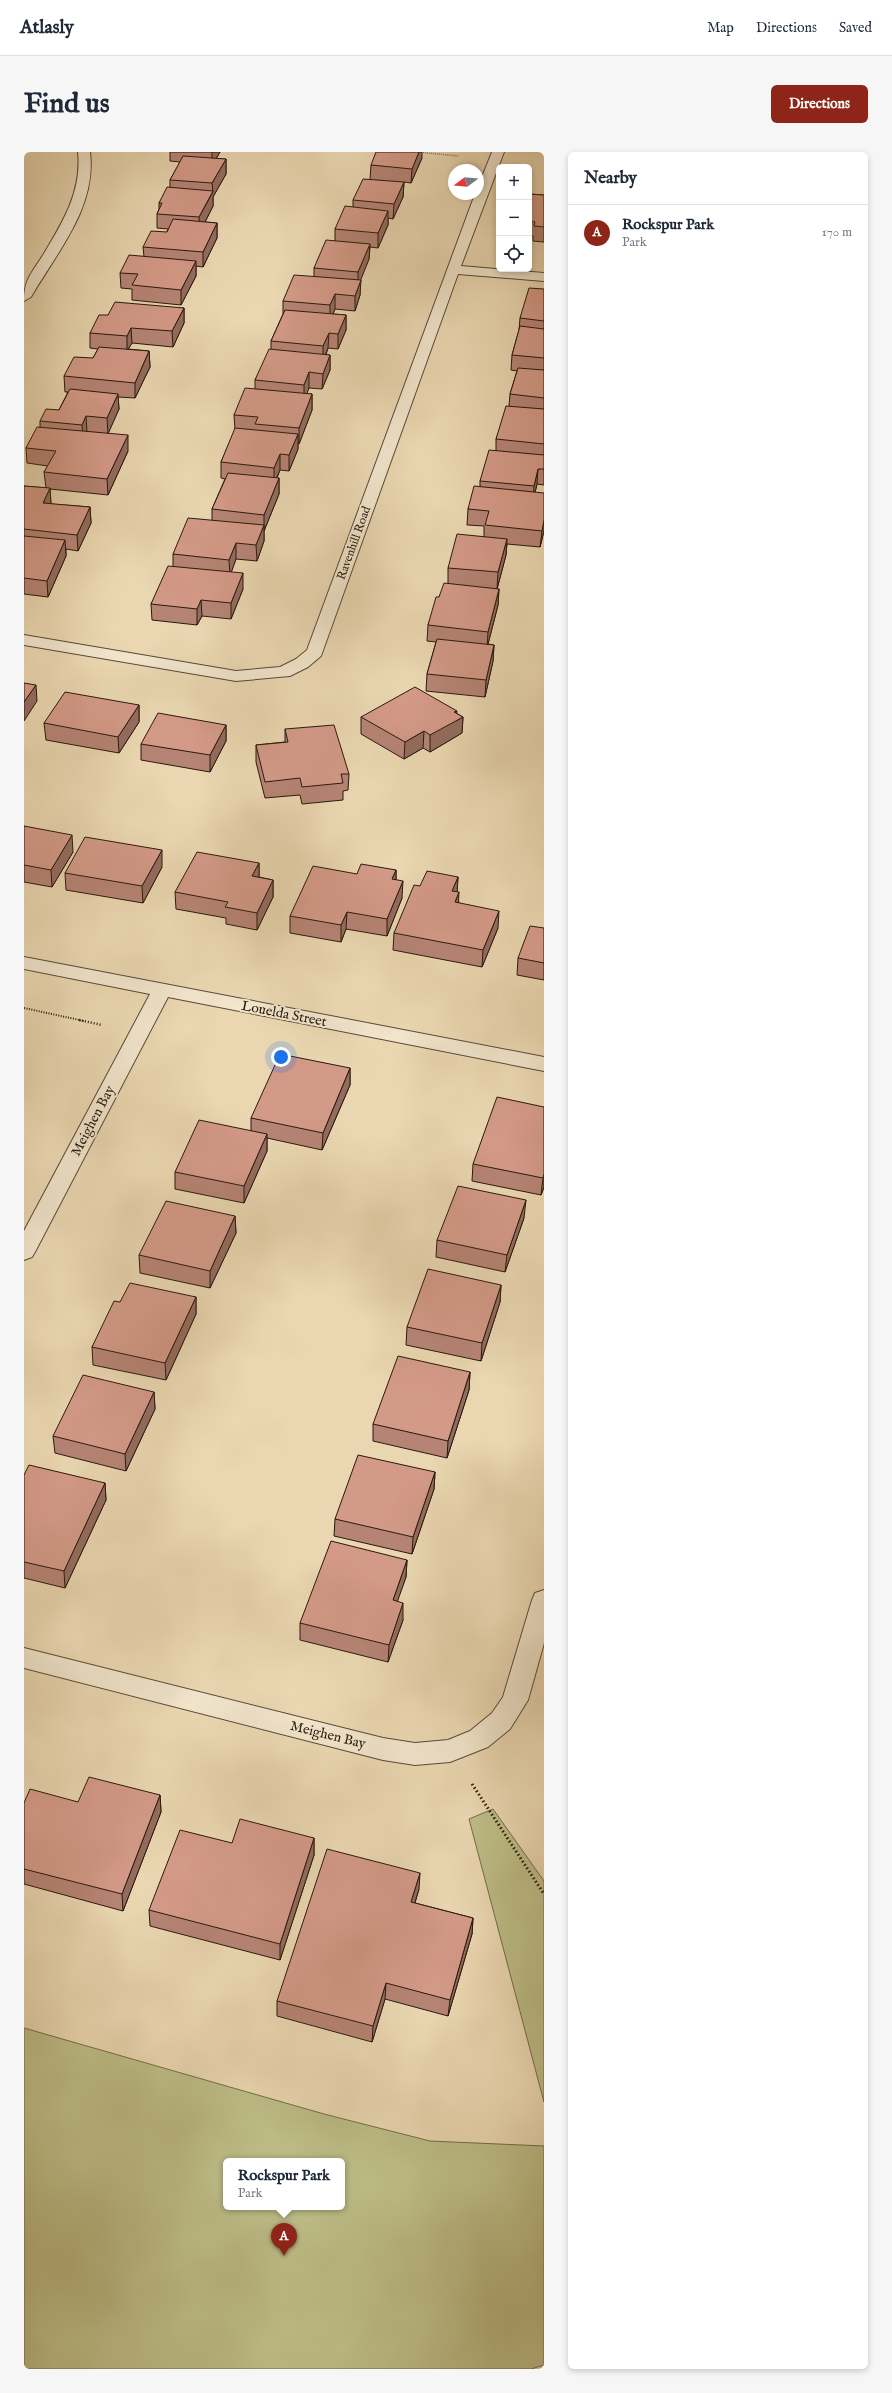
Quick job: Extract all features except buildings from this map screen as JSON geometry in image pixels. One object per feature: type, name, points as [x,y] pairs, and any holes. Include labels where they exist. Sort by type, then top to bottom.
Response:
[{"type":"street","points":[[24,297],[66,225],[78,201],[85,178],[84,152]]},
{"type":"street","name":"Ravenhill Road","points":[[24,640],[236,676],[284,672],[302,663],[315,652],[453,269],[496,156]]},
{"type":"street","points":[[453,269],[544,277]]},
{"type":"street","name":"Louelda Street","points":[[24,963],[161,991],[544,1064]]},
{"type":"street","name":"Meighen Bay","points":[[24,1252],[161,991]]},
{"type":"street","name":"Meighen Bay","points":[[24,1658],[383,1749],[415,1754],[450,1750],[484,1734],[501,1721],[515,1700],[544,1600]]},
{"type":"path","points":[[417,152],[496,156]]},
{"type":"path","points":[[24,1008],[139,1033]]},
{"type":"path","points":[[450,1750],[544,1894]]},
{"type":"green space","points":[[493,1809],[544,1881],[544,2102],[469,1819]]},
{"type":"green space","points":[[24,2028],[324,2114],[430,2141],[544,2146],[544,2365],[531,2369],[24,2369]]},
{"type":"place","name":"Rockspur Park","points":[[284,2256]]}]
